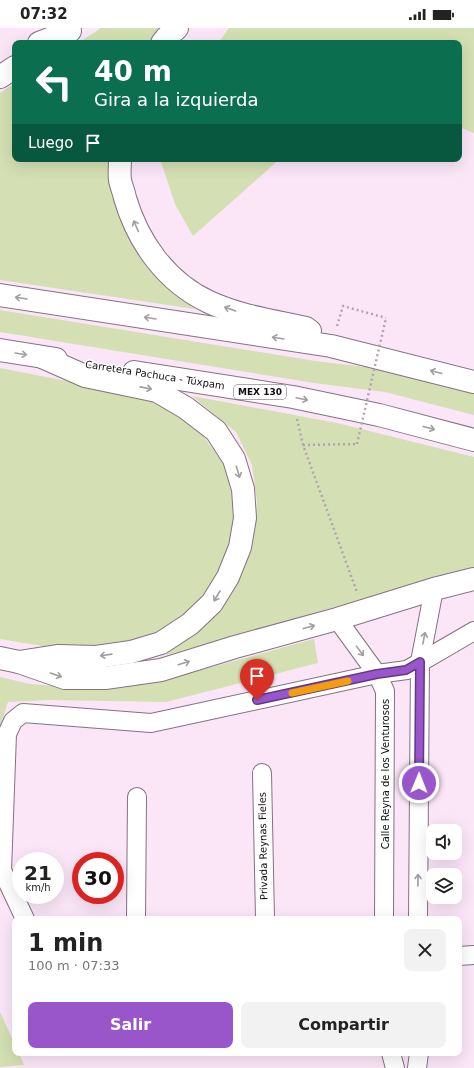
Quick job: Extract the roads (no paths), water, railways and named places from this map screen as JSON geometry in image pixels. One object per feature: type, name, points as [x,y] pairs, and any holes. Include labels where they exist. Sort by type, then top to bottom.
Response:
[{"type":"main road","points":[[164,40],[177,28]]},
{"type":"main road","points":[[46,40],[72,29]]},
{"type":"main road","points":[[56,40],[72,29]]},
{"type":"main road","points":[[0,58],[12,53]]},
{"type":"main road","points":[[0,77],[12,69]]},
{"type":"main road","points":[[120,162],[120,180],[129,211],[140,235],[153,256],[167,273],[186,289],[209,302],[237,312],[306,328],[331,346]]},
{"type":"main road","points":[[0,295],[331,346],[474,382]]},
{"type":"main road","name":"Carretera Pachuca - Túxpam","points":[[0,350],[293,397],[379,415],[474,440]]},
{"type":"main road","points":[[9,660],[57,656],[96,657],[131,652],[161,643],[190,624],[212,603],[228,577],[240,547],[245,518],[243,489],[234,459],[216,430],[186,408],[157,390],[85,376],[42,357]]},
{"type":"main road","points":[[9,660],[65,678],[105,678],[161,670],[234,647],[337,619],[434,589],[474,579]]},
{"type":"street","points":[[418,916],[420,662],[434,589]]},
{"type":"street","name":"Calle Reyna de los Venturosos","points":[[337,619],[377,674],[385,691],[384,916]]},
{"type":"street","points":[[25,916],[1,868],[7,734],[13,720],[23,713],[151,723],[377,674],[406,670],[474,631]]},
{"type":"street","name":"Privada Reynas Fieles","points":[[262,773],[265,916]]},
{"type":"street","points":[[136,797],[136,916]]},
{"type":"street","points":[[462,956],[474,955]]},
{"type":"street","points":[[392,1056],[395,1068]]},
{"type":"street","points":[[417,1068],[419,1056]]}]
